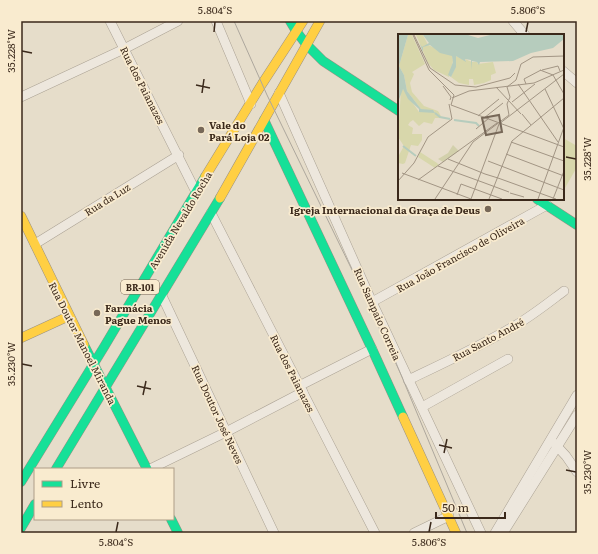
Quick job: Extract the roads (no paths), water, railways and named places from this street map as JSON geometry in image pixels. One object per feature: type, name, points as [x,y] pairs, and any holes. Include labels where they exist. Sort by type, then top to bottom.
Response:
[{"type":"main road","points":[[290,21],[296,32],[323,61],[398,111]]},
{"type":"main road","name":"Avenida Nevaldo Rocha","points":[[21,482],[94,365],[196,192],[262,84],[303,21]]},
{"type":"main road","name":"BR-101","points":[[57,468],[211,213],[320,21]]},
{"type":"main road","name":"Rua Sampaio Correia","points":[[264,120],[372,349],[456,533]]},
{"type":"main road","points":[[539,200],[577,225]]},
{"type":"main road","name":"Rua Doutor Manoel Miranda","points":[[21,216],[68,316],[147,468]]},
{"type":"main road","points":[[21,338],[68,316]]},
{"type":"main road","points":[[24,528],[34,506]]},
{"type":"main road","points":[[172,520],[178,533]]},
{"type":"street","name":"Rua dos Paianazes","points":[[110,21],[196,192]]},
{"type":"street","points":[[21,97],[124,49],[178,21]]},
{"type":"street","points":[[216,21],[251,104]]},
{"type":"street","points":[[513,21],[525,34]]},
{"type":"street","points":[[564,72],[577,83]]},
{"type":"street","name":"Rua Sampaio Correia","points":[[279,92],[372,302],[481,533]]},
{"type":"street","name":"Rua da Luz","points":[[35,244],[178,155]]},
{"type":"street","name":"Rua João Francisco de Oliveira","points":[[372,302],[547,205]]},
{"type":"street","name":"Rua dos Paianazes","points":[[211,213],[375,533]]},
{"type":"street","name":"Rua Santo André","points":[[408,380],[483,344],[517,325],[564,291]]},
{"type":"street","name":"Rua Doutor José Neves","points":[[162,296],[274,533]]},
{"type":"street","points":[[150,468],[226,432],[372,349]]},
{"type":"street","points":[[422,407],[508,359]]},
{"type":"street","points":[[495,533],[577,395]]},
{"type":"street","points":[[503,533],[577,415]]},
{"type":"street","points":[[550,440],[566,456],[577,472]]},
{"type":"street","points":[[414,533],[449,516]]},
{"type":"tram line","points":[[234,21],[267,95],[389,346],[467,533]]},
{"type":"place","name":"Vale do Pará Loja 02","points":[[201,130]]},
{"type":"place","name":"Igreja Internacional da Graça de Deus","points":[[488,209]]},
{"type":"place","name":"Farmácia Pague Menos","points":[[97,313]]}]
